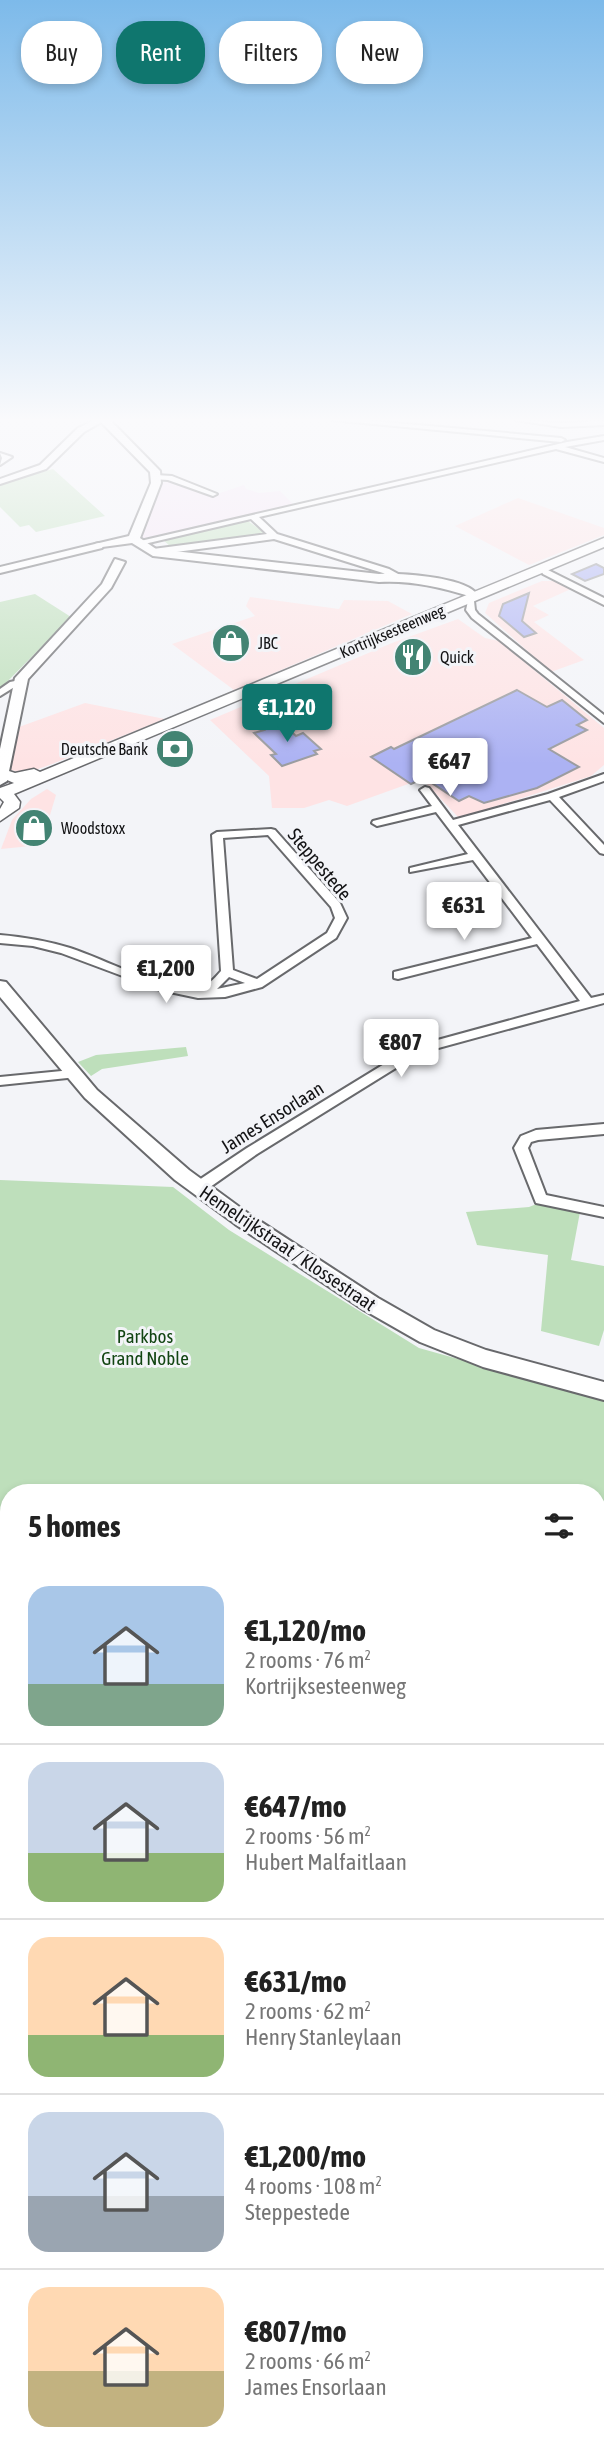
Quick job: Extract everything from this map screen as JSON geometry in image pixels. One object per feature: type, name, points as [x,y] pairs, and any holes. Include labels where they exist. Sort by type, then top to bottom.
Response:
[{"type":"main road","name":"Kortrijksesteenweg","points":[[2,792],[604,545]]},
{"type":"main road","name":"Kortrijksesteenweg","points":[[2,792],[43,783],[381,640],[406,637],[470,601]]},
{"type":"street","points":[[137,540],[139,535]]},
{"type":"street","points":[[0,570],[99,546],[163,535]]},
{"type":"street","points":[[119,562],[148,556],[153,552],[274,536],[386,571],[397,577]]},
{"type":"street","points":[[137,540],[153,552],[379,579],[397,577],[450,586],[599,709],[604,720]]},
{"type":"street","points":[[99,546],[119,562]]},
{"type":"street","points":[[2,792],[20,683],[107,585],[119,562]]},
{"type":"street","points":[[542,571],[604,601]]},
{"type":"street","points":[[0,693],[13,684],[20,683]]},
{"type":"street","points":[[451,824],[552,796],[604,778]]},
{"type":"street","points":[[425,790],[588,1003]]},
{"type":"street","points":[[552,796],[604,851]]},
{"type":"street","points":[[377,824],[438,808]]},
{"type":"street","name":"Steppestede","points":[[0,939],[40,943],[165,988],[198,994],[244,990],[258,984],[332,935],[341,918],[336,906],[271,832],[217,835],[227,972]]},
{"type":"street","points":[[414,870],[474,856]]},
{"type":"street","points":[[398,975],[538,940]]},
{"type":"street","points":[[198,994],[216,984],[227,972],[258,984]]},
{"type":"street","name":"Hemelrijkstraat / Klossestraat","points":[[0,986],[72,1074],[138,1138],[198,1188],[371,1304],[427,1336],[483,1358],[604,1391]]},
{"type":"street","name":"James Ensorlaan","points":[[198,1188],[252,1151],[416,1050],[604,999]]},
{"type":"street","points":[[0,1081],[72,1074]]},
{"type":"street","points":[[604,1129],[536,1135],[526,1139],[522,1148],[541,1199],[604,1212]]},
{"type":"shaded area","points":[[142,535],[162,535],[143,539]]},
{"type":"shaded area","points":[[471,535],[604,535],[604,535],[529,565]]},
{"type":"shaded area","points":[[542,581],[555,581],[571,589],[533,606],[549,615],[534,622],[584,660],[551,672],[485,613],[489,603]]},
{"type":"shaded area","points":[[250,597],[339,609],[344,600],[388,601],[412,614],[234,690],[172,644],[255,616],[246,606]]},
{"type":"shaded area","points":[[458,619],[485,638],[499,641],[604,728],[604,765],[591,776],[459,818],[422,779],[347,806],[329,800],[304,808],[272,808],[269,776],[210,720],[392,643]]},
{"type":"shaded area","points":[[85,703],[165,719],[27,773],[10,770],[19,727]]},
{"type":"shaded area","points":[[47,789],[56,795],[41,845],[1,849],[12,820],[31,799]]},
{"type":"green space","points":[[176,535],[268,535],[261,538],[171,547],[161,538]]},
{"type":"green space","points":[[35,594],[71,617],[0,689],[0,602]]},
{"type":"green space","points":[[186,1047],[188,1056],[102,1069],[91,1076],[78,1062],[96,1055]]},
{"type":"green space","name":"Parkbos Grand Noble","points":[[0,1180],[173,1187],[229,1230],[419,1348],[604,1400],[604,1484],[0,1484]]},
{"type":"green space","points":[[539,1203],[580,1212],[571,1260],[604,1266],[604,1330],[599,1346],[541,1331],[548,1255],[477,1245],[466,1212],[529,1207]]},
{"type":"building","points":[[596,564],[604,568],[604,574],[585,581],[572,574]]},
{"type":"building","points":[[529,593],[522,621],[536,633],[524,637],[499,616],[503,604]]},
{"type":"building","points":[[517,690],[547,707],[562,700],[587,720],[577,725],[587,730],[549,749],[579,767],[537,788],[484,803],[469,796],[459,801],[424,778],[411,784],[371,757],[391,747],[394,749]]},
{"type":"building","points":[[280,721],[296,736],[303,733],[321,749],[314,751],[317,754],[282,766],[271,755],[276,754],[254,733],[264,730],[260,727]]},
{"type":"building","name":"Woodstoxx","points":[[37,815],[47,816],[38,841],[23,842],[25,836],[22,836],[28,819],[35,820]]},
{"type":"place","name":"JBC","points":[[231,643]]},
{"type":"place","name":"Quick","points":[[413,657]]},
{"type":"place","name":"Deutsche Bank","points":[[175,749]]},
{"type":"place","name":"Woodstoxx","points":[[34,828]]}]
